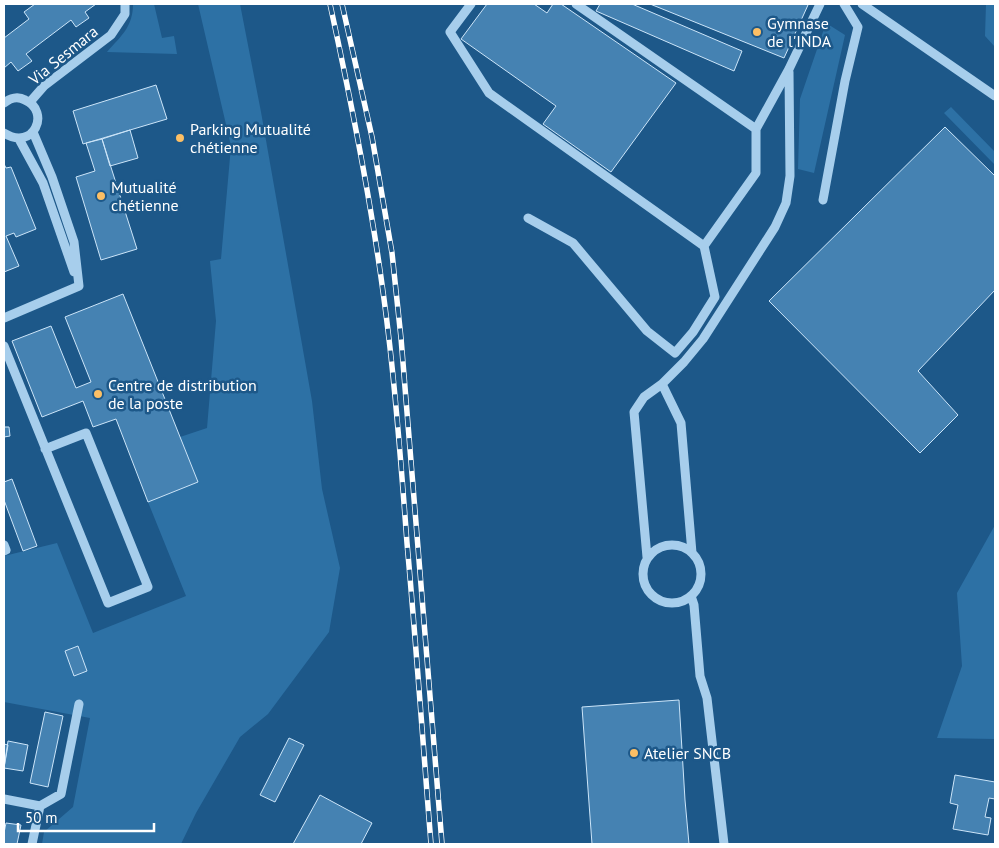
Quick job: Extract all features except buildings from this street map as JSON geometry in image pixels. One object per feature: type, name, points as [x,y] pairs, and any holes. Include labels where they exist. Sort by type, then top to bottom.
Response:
[{"type":"street","name":"Via Sesmara","points":[[30,102],[44,86],[111,35],[124,14],[124,4]]},
{"type":"street","points":[[471,4],[450,32],[489,93],[704,246],[716,297],[694,332],[675,354],[647,331],[573,243],[528,218]]},
{"type":"street","points":[[576,4],[756,129]]},
{"type":"street","points":[[704,246],[756,173],[756,129],[789,69],[820,4]]},
{"type":"street","points":[[823,200],[845,81],[860,29],[844,4]]},
{"type":"street","points":[[862,4],[995,96]]},
{"type":"street","points":[[647,557],[634,412],[644,397],[662,384],[703,339],[775,228],[786,203],[790,176],[789,69]]},
{"type":"street","points":[[4,104],[8,100],[23,98],[30,102],[38,116],[37,125],[26,137],[11,137],[4,133]]},
{"type":"street","points":[[32,132],[52,177],[74,242],[79,286]]},
{"type":"street","points":[[19,138],[43,183],[79,286]]},
{"type":"street","points":[[4,318],[79,286]]},
{"type":"street","points":[[4,346],[108,603],[148,587],[86,433],[46,449]]},
{"type":"street","points":[[662,384],[681,423],[692,553]]},
{"type":"street","points":[[668,544],[681,546],[692,553],[699,563],[701,575],[698,587],[691,596],[680,602],[668,603],[657,599],[648,591],[643,580],[643,568],[647,557],[656,548],[668,544]]},
{"type":"street","points":[[4,545],[6,550],[4,551]]},
{"type":"street","points":[[691,596],[694,605],[700,676],[708,698],[724,844]]},
{"type":"street","points":[[4,799],[40,806],[61,794],[79,704]]},
{"type":"street","points":[[32,844],[40,806]]},
{"type":"shaded area","points":[[133,4],[154,4],[162,38],[174,36],[177,54],[107,52],[128,25],[131,19]]},
{"type":"shaded area","points":[[198,4],[240,4],[312,401],[322,489],[340,568],[329,632],[268,714],[240,737],[196,813],[181,844],[42,844],[44,832],[73,807],[90,718],[4,702],[4,556],[57,543],[93,633],[186,596],[148,502],[198,482],[180,437],[207,428],[216,321],[210,261],[221,259],[231,146]]},
{"type":"shaded area","points":[[986,4],[995,4],[995,47],[985,36]]},
{"type":"shaded area","points":[[826,23],[845,35],[814,173],[798,169],[800,99]]},
{"type":"shaded area","points":[[951,107],[995,152],[995,165],[944,113]]},
{"type":"shaded area","points":[[995,525],[995,739],[937,738],[962,666],[957,593]]},
{"type":"railway","points":[[330,4],[364,171],[384,297],[399,441],[431,844]]},
{"type":"railway","points":[[342,4],[372,137],[392,253],[401,338],[442,844]]},
{"type":"place","name":"Gymnase de l'INDA","points":[[757,32]]},
{"type":"place","name":"Parking Mutualité chétienne","points":[[180,138]]},
{"type":"place","name":"Mutualité chétienne","points":[[101,196]]},
{"type":"place","name":"Centre de distribution de la poste","points":[[98,394]]},
{"type":"place","name":"Atelier SNCB","points":[[634,753]]}]
